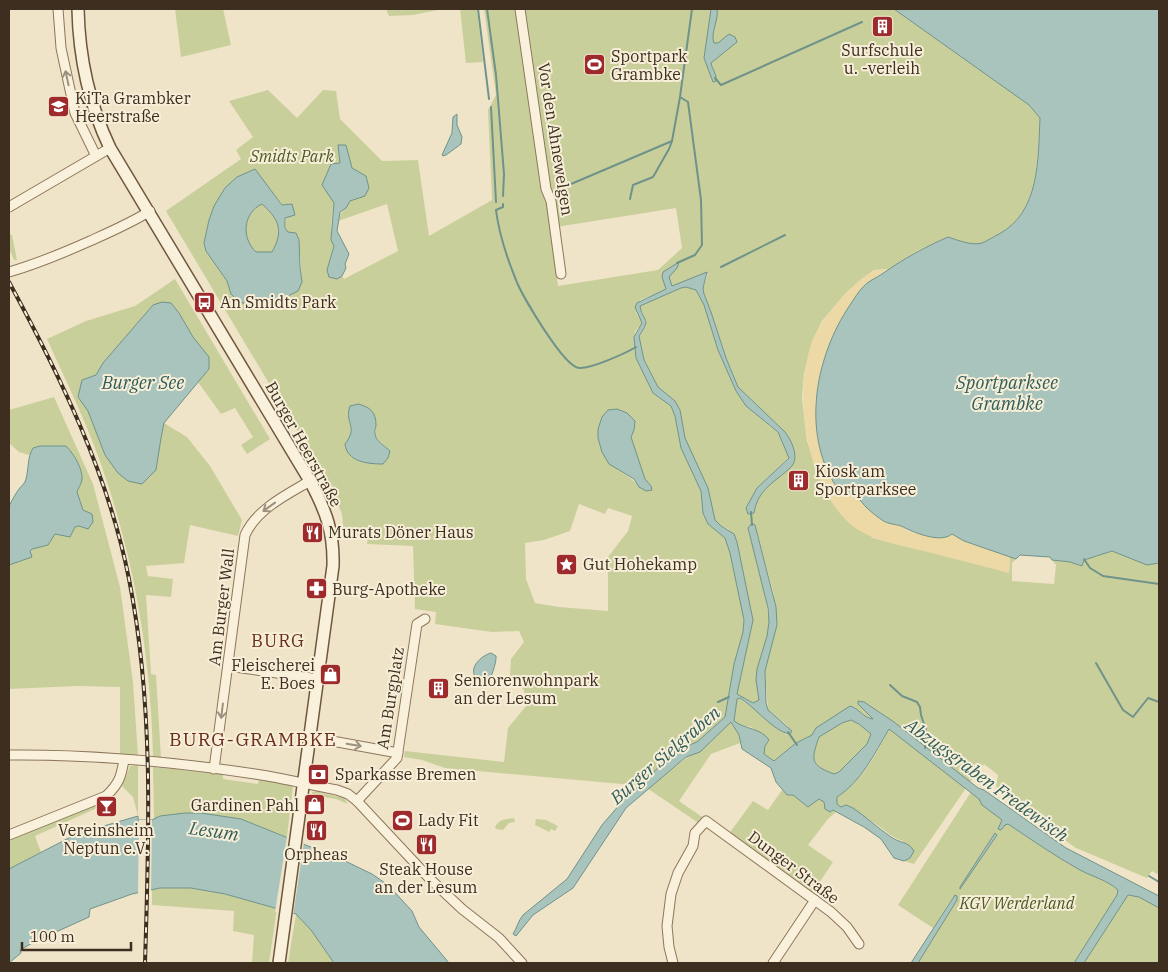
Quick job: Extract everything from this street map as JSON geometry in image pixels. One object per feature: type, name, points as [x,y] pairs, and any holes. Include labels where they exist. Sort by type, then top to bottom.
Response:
[{"type":"main road","name":"Burger Heerstraße","points":[[78,9],[78,31],[85,76],[110,148],[150,211],[310,481],[319,497],[330,525],[333,551],[318,679],[279,963]]},
{"type":"street","points":[[58,9],[61,48],[75,113],[96,156]]},
{"type":"street","name":"Vor den Ahnewelgen","points":[[520,9],[546,189],[551,201],[561,274]]},
{"type":"street","points":[[9,207],[110,148]]},
{"type":"street","points":[[9,272],[44,261],[129,223],[150,211]]},
{"type":"street","name":"Am Burger Wall","points":[[214,769],[245,535],[251,522],[259,515],[310,481]]},
{"type":"street","name":"Am Burgplatz","points":[[357,802],[397,758],[417,624],[425,619]]},
{"type":"street","points":[[228,666],[318,679]]},
{"type":"street","points":[[310,737],[398,753]]},
{"type":"street","points":[[9,755],[124,760],[214,769],[303,783],[348,794],[429,878],[462,909],[498,938],[522,963]]},
{"type":"street","points":[[9,835],[106,796],[116,786],[122,775],[124,760]]},
{"type":"street","name":"Dunger Straße","points":[[673,963],[667,926],[671,894],[678,873],[693,846],[695,833],[706,821],[815,900],[847,927],[859,944]]},
{"type":"street","points":[[773,963],[815,900]]},
{"type":"green space","points":[[175,9],[223,9],[231,45],[181,57]]},
{"type":"green space","points":[[386,9],[443,9],[413,15],[389,16]]},
{"type":"green space","points":[[460,9],[477,9],[483,62],[466,63]]},
{"type":"green space","name":"Smidts Park","points":[[484,9],[894,9],[1029,105],[1040,118],[1037,167],[1029,198],[1022,212],[1012,224],[982,243],[969,243],[948,237],[919,250],[888,269],[874,270],[846,293],[822,321],[812,342],[804,374],[802,398],[807,441],[830,499],[873,538],[1009,572],[1010,557],[1016,559],[1012,563],[1012,581],[1054,584],[1056,565],[1052,560],[1070,562],[1081,566],[1084,560],[1112,551],[1147,565],[1159,563],[1159,875],[1152,871],[1147,878],[1076,848],[1034,819],[999,791],[996,786],[998,775],[984,764],[970,782],[894,722],[864,702],[858,704],[873,719],[868,718],[853,706],[816,728],[812,735],[796,743],[774,761],[764,754],[765,746],[769,740],[751,727],[739,725],[734,721],[737,699],[740,698],[787,735],[788,726],[768,710],[765,671],[774,595],[755,525],[769,622],[767,636],[757,669],[756,680],[759,700],[753,703],[737,694],[753,620],[737,542],[728,529],[721,526],[715,520],[685,438],[680,410],[675,401],[658,387],[644,360],[639,336],[646,321],[640,306],[681,288],[686,287],[696,290],[704,305],[718,350],[736,391],[768,425],[778,432],[789,457],[757,488],[746,508],[748,514],[754,513],[756,504],[770,484],[795,462],[789,438],[785,432],[738,387],[704,294],[703,288],[708,274],[640,300],[636,312],[642,323],[635,332],[636,358],[653,393],[671,406],[675,416],[681,448],[701,491],[703,513],[708,524],[725,538],[744,620],[725,717],[697,742],[674,751],[646,780],[670,771],[731,722],[739,735],[740,743],[711,754],[679,801],[705,819],[700,824],[644,786],[445,768],[422,760],[404,757],[405,751],[504,762],[508,728],[526,706],[524,690],[510,676],[511,659],[524,642],[519,631],[492,632],[435,624],[436,612],[415,609],[413,546],[367,544],[368,537],[344,535],[342,514],[337,502],[304,442],[166,211],[241,159],[236,150],[253,137],[229,101],[268,90],[297,118],[323,90],[336,91],[340,119],[382,161],[418,160],[429,236],[492,200],[488,110],[496,95]],"holes":[[[341,163],[366,176],[365,196],[350,201],[338,221],[387,204],[398,251],[344,279],[342,276],[337,279],[327,270],[334,246],[331,230],[335,193]],[[261,178],[283,205],[292,204],[286,226],[300,254],[302,282],[231,294],[227,281],[206,251],[204,243],[209,220]],[[676,208],[682,248],[658,270],[558,286],[550,228]],[[349,421],[376,426],[377,438],[386,447],[372,464],[351,457]],[[634,430],[631,437],[645,479],[651,486],[639,487],[612,465],[604,454],[602,446]],[[579,504],[605,514],[608,508],[632,516],[628,531],[608,557],[608,611],[535,603],[526,579],[525,543],[544,540],[570,531]]]},
{"type":"green space","points":[[262,204],[272,215],[278,226],[278,238],[273,252],[255,252],[246,233],[246,226],[251,213]]},
{"type":"green space","points":[[9,234],[12,235],[17,260],[14,260],[9,248]]},
{"type":"green space","points":[[175,279],[270,439],[247,454],[241,445],[253,437],[235,408],[221,414],[198,382],[209,369],[209,357],[193,337],[153,305],[103,363],[99,372],[78,397],[88,411],[105,455],[161,438],[164,423],[187,437],[210,466],[242,520],[238,536],[190,525],[184,563],[146,566],[148,576],[173,579],[171,597],[146,595],[151,674],[156,675],[161,758],[153,757],[144,639],[129,561],[119,523],[90,434],[47,339],[86,321],[135,306]]},
{"type":"green space","points":[[54,397],[93,484],[120,587],[133,682],[138,756],[120,756],[120,687],[78,686],[9,689],[9,565],[32,557],[30,551],[32,549],[48,545],[55,534],[79,526],[83,510],[77,492],[82,480],[81,471],[75,457],[66,446],[34,448],[29,455],[19,452],[9,443],[9,410]]},
{"type":"green space","points":[[851,720],[871,734],[867,744],[839,772],[834,774],[820,768],[814,761],[819,737],[842,723]]},
{"type":"green space","points":[[889,729],[966,788],[914,864],[904,861],[910,858],[903,841],[894,837],[874,822],[837,804],[837,797],[854,784],[874,758]]},
{"type":"green space","points":[[138,765],[138,816],[133,797],[122,786],[130,766]]},
{"type":"green space","points":[[153,767],[223,774],[223,779],[258,784],[259,779],[293,786],[287,837],[241,819],[160,816],[154,819]]},
{"type":"green space","points":[[782,790],[787,795],[793,795],[808,807],[819,799],[836,812],[828,819],[808,845],[833,862],[811,895],[728,835],[753,801],[768,810]]},
{"type":"green space","points":[[318,791],[344,798],[348,804],[336,799],[312,795],[312,792]]},
{"type":"green space","name":"KGV Werderland","points":[[971,792],[1002,820],[999,829],[1001,830],[1004,825],[1008,824],[1071,865],[1105,881],[1118,890],[1117,895],[1074,963],[918,963],[956,900],[953,897],[933,928],[898,905]]},
{"type":"green space","points":[[106,798],[108,803],[35,836],[41,852],[9,869],[9,838]]},
{"type":"green space","points":[[514,818],[515,822],[509,823],[503,830],[496,829],[495,827],[501,821]]},
{"type":"green space","points":[[536,819],[546,820],[558,826],[555,831],[551,829],[549,832],[535,825]]},
{"type":"green space","points":[[160,888],[191,888],[225,894],[277,909],[269,963],[252,963],[254,935],[233,931],[234,911],[152,905],[152,890]]},
{"type":"green space","points":[[1128,895],[1139,897],[1159,908],[1159,963],[1084,963]]},
{"type":"green space","points":[[296,914],[311,930],[334,963],[288,963]]},
{"type":"sand","points":[[888,269],[863,286],[822,362],[815,403],[819,445],[832,481],[840,492],[857,495],[863,505],[884,522],[900,526],[908,531],[937,538],[952,534],[956,535],[964,541],[1010,557],[1009,573],[874,538],[855,528],[847,521],[833,504],[822,484],[813,461],[804,411],[806,363],[812,342],[825,319],[848,291],[873,271]]},
{"type":"water","points":[[711,9],[717,9],[713,35],[714,43],[718,43],[729,34],[735,37],[737,42],[711,63],[716,78],[716,81],[713,82],[704,58]]},
{"type":"water","name":"Sportparksee Grambke","points":[[894,9],[1159,9],[1159,563],[1147,565],[1112,551],[1084,560],[1082,566],[1070,562],[1052,560],[1050,557],[1020,555],[1016,559],[964,541],[952,534],[941,538],[926,536],[884,521],[868,509],[857,495],[840,492],[827,471],[816,423],[816,398],[820,373],[838,326],[856,296],[870,281],[898,263],[948,237],[978,244],[999,234],[1012,224],[1022,212],[1034,183],[1037,167],[1040,118],[1029,105]]},
{"type":"water","points":[[457,114],[457,125],[462,137],[461,144],[443,156],[452,133],[453,117]]},
{"type":"water","points":[[338,145],[346,145],[352,168],[366,176],[369,188],[365,196],[350,201],[346,208],[340,212],[337,231],[349,254],[345,264],[346,268],[342,276],[337,279],[329,277],[327,270],[334,246],[331,240],[334,203],[322,185],[331,164],[340,163]]},
{"type":"water","points":[[255,169],[282,205],[292,204],[295,215],[285,218],[285,228],[288,232],[296,233],[299,240],[302,282],[298,291],[286,297],[249,306],[237,300],[231,294],[227,281],[206,251],[204,243],[214,206],[225,188],[237,177]],"holes":[[[262,204],[276,220],[279,232],[278,238],[272,252],[256,252],[248,240],[246,226],[251,213],[256,208]]]},
{"type":"water","points":[[679,262],[677,268],[669,277],[672,286],[707,272],[703,288],[704,294],[738,387],[785,432],[795,454],[792,466],[768,486],[759,497],[754,513],[748,514],[746,508],[757,488],[789,458],[778,432],[746,406],[736,391],[718,350],[704,305],[696,290],[686,287],[681,288],[640,306],[646,320],[639,336],[644,360],[658,387],[675,401],[680,410],[685,438],[708,488],[715,520],[734,534],[737,542],[753,620],[737,694],[753,703],[759,700],[756,680],[757,669],[767,636],[769,622],[768,608],[748,528],[752,523],[755,525],[776,607],[777,625],[765,671],[766,703],[768,710],[792,731],[790,734],[778,729],[740,698],[737,699],[734,721],[766,736],[769,740],[765,746],[764,754],[774,761],[796,743],[812,735],[816,728],[850,706],[866,717],[873,719],[858,704],[858,701],[864,702],[894,722],[978,788],[984,790],[1066,848],[1159,896],[1159,908],[1139,897],[1128,895],[1084,963],[1074,963],[1117,895],[1118,890],[1105,881],[1071,865],[1008,824],[1001,830],[998,829],[1002,820],[982,805],[979,799],[889,729],[860,775],[846,791],[837,797],[837,804],[841,807],[846,805],[853,808],[894,839],[909,845],[914,851],[910,858],[904,861],[894,858],[881,839],[833,810],[830,812],[825,809],[824,802],[819,799],[808,807],[793,795],[787,795],[776,782],[771,768],[742,749],[739,735],[731,722],[700,752],[686,757],[626,808],[573,888],[533,915],[516,936],[513,934],[523,915],[567,879],[602,825],[627,796],[646,780],[674,751],[697,742],[725,717],[744,620],[730,553],[725,538],[708,524],[703,513],[701,491],[681,448],[675,416],[671,406],[653,393],[636,358],[634,337],[642,323],[635,307],[637,303],[666,289],[662,277],[663,272]],"holes":[[[851,720],[871,734],[867,744],[839,772],[834,774],[820,768],[814,761],[819,737],[842,723]]]},
{"type":"water","name":"Burger See","points":[[162,302],[171,303],[179,313],[193,337],[209,357],[209,369],[164,423],[156,470],[142,484],[128,481],[118,473],[105,455],[88,411],[78,397],[82,380],[96,375],[103,363],[153,305]]},
{"type":"water","points":[[358,404],[366,407],[373,413],[376,420],[375,436],[390,451],[388,458],[383,464],[359,461],[350,455],[347,450],[345,444],[351,433],[350,406]]},
{"type":"water","points":[[617,409],[627,413],[635,421],[631,437],[645,479],[652,490],[646,491],[639,487],[634,479],[609,464],[602,452],[598,438],[598,429],[602,417],[608,410]]},
{"type":"water","points":[[40,446],[66,446],[72,453],[82,476],[82,482],[77,492],[83,510],[92,514],[93,522],[88,529],[79,526],[75,527],[70,537],[55,534],[48,545],[30,551],[32,557],[9,565],[9,507],[16,493],[24,484],[33,448]]},
{"type":"water","points":[[491,653],[496,656],[494,667],[486,686],[481,685],[474,675],[474,667],[481,658]]},
{"type":"water","name":"Lesum","points":[[201,813],[241,819],[343,860],[372,874],[388,885],[412,911],[419,927],[449,963],[334,963],[311,930],[296,914],[225,894],[191,888],[160,888],[132,894],[90,909],[89,917],[20,950],[21,953],[9,963],[9,869],[90,827],[97,828],[138,816],[138,820],[152,820],[160,816]]},
{"type":"water","points":[[995,833],[997,835],[960,889],[960,887]]},
{"type":"water","points":[[955,895],[957,900],[918,963],[911,963]]},
{"type":"pier","points":[[139,820],[152,820],[151,893],[141,895],[138,895]]},
{"type":"pier","points":[[287,836],[304,842],[293,916],[275,912]]},
{"type":"waterway","points":[[478,9],[489,99]]},
{"type":"waterway","points":[[487,9],[496,75],[504,174],[503,196]]},
{"type":"waterway","name":"Burger Sielgraben","points":[[677,263],[695,255],[702,245],[701,200],[688,102],[680,97],[692,9]]},
{"type":"waterway","points":[[715,78],[721,85],[862,22]]},
{"type":"waterway","points":[[564,187],[672,141],[680,97]]},
{"type":"waterway","points":[[491,107],[496,202]]},
{"type":"waterway","points":[[630,199],[633,185],[653,177],[672,141]]},
{"type":"waterway","points":[[503,204],[503,207],[496,210],[497,219],[516,280],[526,300],[554,344],[572,365],[579,368],[592,366],[636,347]]},
{"type":"waterway","points":[[721,267],[785,235]]},
{"type":"waterway","name":"Abzugsgraben Fredewisch","points":[[751,512],[752,525]]},
{"type":"waterway","points":[[1084,559],[1090,568],[1103,576],[1159,584]]},
{"type":"waterway","points":[[1096,663],[1123,710],[1133,717],[1148,698],[1159,702]]},
{"type":"waterway","points":[[890,685],[902,696],[917,702],[920,707],[926,730],[925,748]]},
{"type":"waterway","points":[[718,702],[729,697]]},
{"type":"waterway","name":"Abzugsgraben Fredewisch","points":[[788,732],[797,745]]},
{"type":"waterway","name":"Abzugsgraben Fredewisch","points":[[1149,876],[1159,882]]},
{"type":"railway","points":[[9,282],[64,389],[95,463],[109,501],[129,579],[143,674],[146,722],[148,867],[145,963]]},
{"type":"place","name":"Surfschule u. -verleih","points":[[882,26]]},
{"type":"place","name":"Sportpark Grambke","points":[[595,65]]},
{"type":"place","name":"KiTa Grambker Heerstraße","points":[[59,107]]},
{"type":"place","name":"An Smidts Park","points":[[204,302]]},
{"type":"place","name":"Kiosk am Sportparksee","points":[[799,480]]},
{"type":"place","name":"Murats Döner Haus","points":[[312,532]]},
{"type":"place","name":"Gut Hohekamp","points":[[567,564]]},
{"type":"place","name":"Burg-Apotheke","points":[[316,589]]},
{"type":"place","name":"Fleischerei E. Boes","points":[[331,674]]},
{"type":"place","name":"Seniorenwohnpark an der Lesum","points":[[438,689]]},
{"type":"place","name":"Sparkasse Bremen","points":[[319,774]]},
{"type":"place","name":"Gardinen Pahl","points":[[315,805]]},
{"type":"place","name":"Vereinsheim Neptun e.V.","points":[[106,806]]},
{"type":"place","name":"Lady Fit","points":[[402,820]]},
{"type":"place","name":"Orpheas","points":[[316,830]]},
{"type":"place","name":"Steak House an der Lesum","points":[[426,845]]},
{"type":"district","name":"BURG","points":[[278,640]]},
{"type":"district","name":"BURG-GRAMBKE","points":[[253,739]]}]
